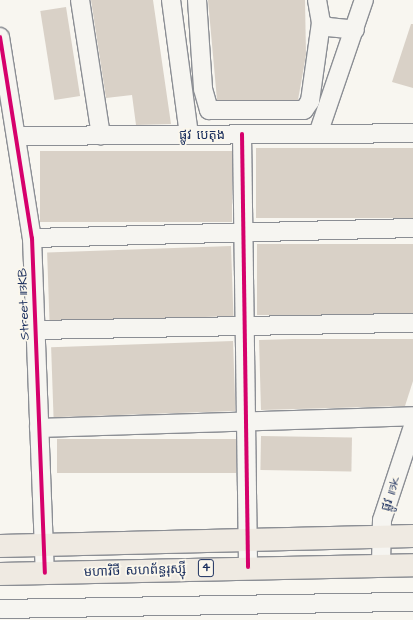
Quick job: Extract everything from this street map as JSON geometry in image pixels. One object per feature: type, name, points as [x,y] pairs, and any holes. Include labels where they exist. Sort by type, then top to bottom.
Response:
[{"type":"highway","name":"4","points":[[0,546],[413,536]]},
{"type":"highway","name":"មហាវិថី សហព័ន្ធរុស្ស៊ី","points":[[0,574],[381,564],[413,565]]},
{"type":"street","points":[[80,0],[101,135]]},
{"type":"street","points":[[171,0],[189,134]]},
{"type":"street","points":[[197,0],[201,30],[207,109],[258,112],[300,111],[307,107],[322,23],[317,0]]},
{"type":"street","points":[[318,134],[364,0]]},
{"type":"street","points":[[322,23],[328,27],[354,30]]},
{"type":"street","points":[[175,30],[201,30]]},
{"type":"street","name":"Street 113KB","points":[[1,43],[5,104],[16,136],[32,238],[45,573]]},
{"type":"street","points":[[248,567],[243,235],[251,134],[258,112]]},
{"type":"street","name":"ផ្លូវ បេតុង","points":[[16,136],[413,132]]},
{"type":"street","points":[[32,238],[243,235],[413,228]]},
{"type":"street","points":[[36,330],[245,328],[413,323]]},
{"type":"street","points":[[39,428],[413,416]]},
{"type":"street","name":"ផ្លូវ 113k","points":[[381,564],[382,520],[413,426]]},
{"type":"street","points":[[0,609],[413,602]]},
{"type":"building","points":[[91,0],[153,0],[171,124],[136,125],[132,95],[106,98]]},
{"type":"building","points":[[208,0],[305,0],[306,55],[298,100],[217,100]]},
{"type":"building","points":[[66,7],[80,96],[54,100],[40,11]]},
{"type":"building","points":[[411,24],[413,24],[413,88],[392,82]]},
{"type":"building","points":[[256,148],[413,148],[413,218],[256,218]]},
{"type":"building","points":[[40,151],[232,151],[232,222],[40,222]]},
{"type":"building","points":[[257,244],[413,244],[413,315],[257,315]]},
{"type":"building","points":[[231,246],[233,316],[50,322],[47,252]]},
{"type":"building","points":[[413,339],[413,381],[405,406],[261,410],[259,340]]},
{"type":"building","points":[[233,341],[235,411],[54,417],[51,347]]},
{"type":"building","points":[[261,436],[352,438],[351,472],[260,470]]},
{"type":"building","points":[[57,439],[236,439],[236,473],[57,473]]},
{"type":"cycle path","points":[[0,37],[32,238],[45,573]]},
{"type":"cycle path","points":[[242,134],[248,567]]}]
